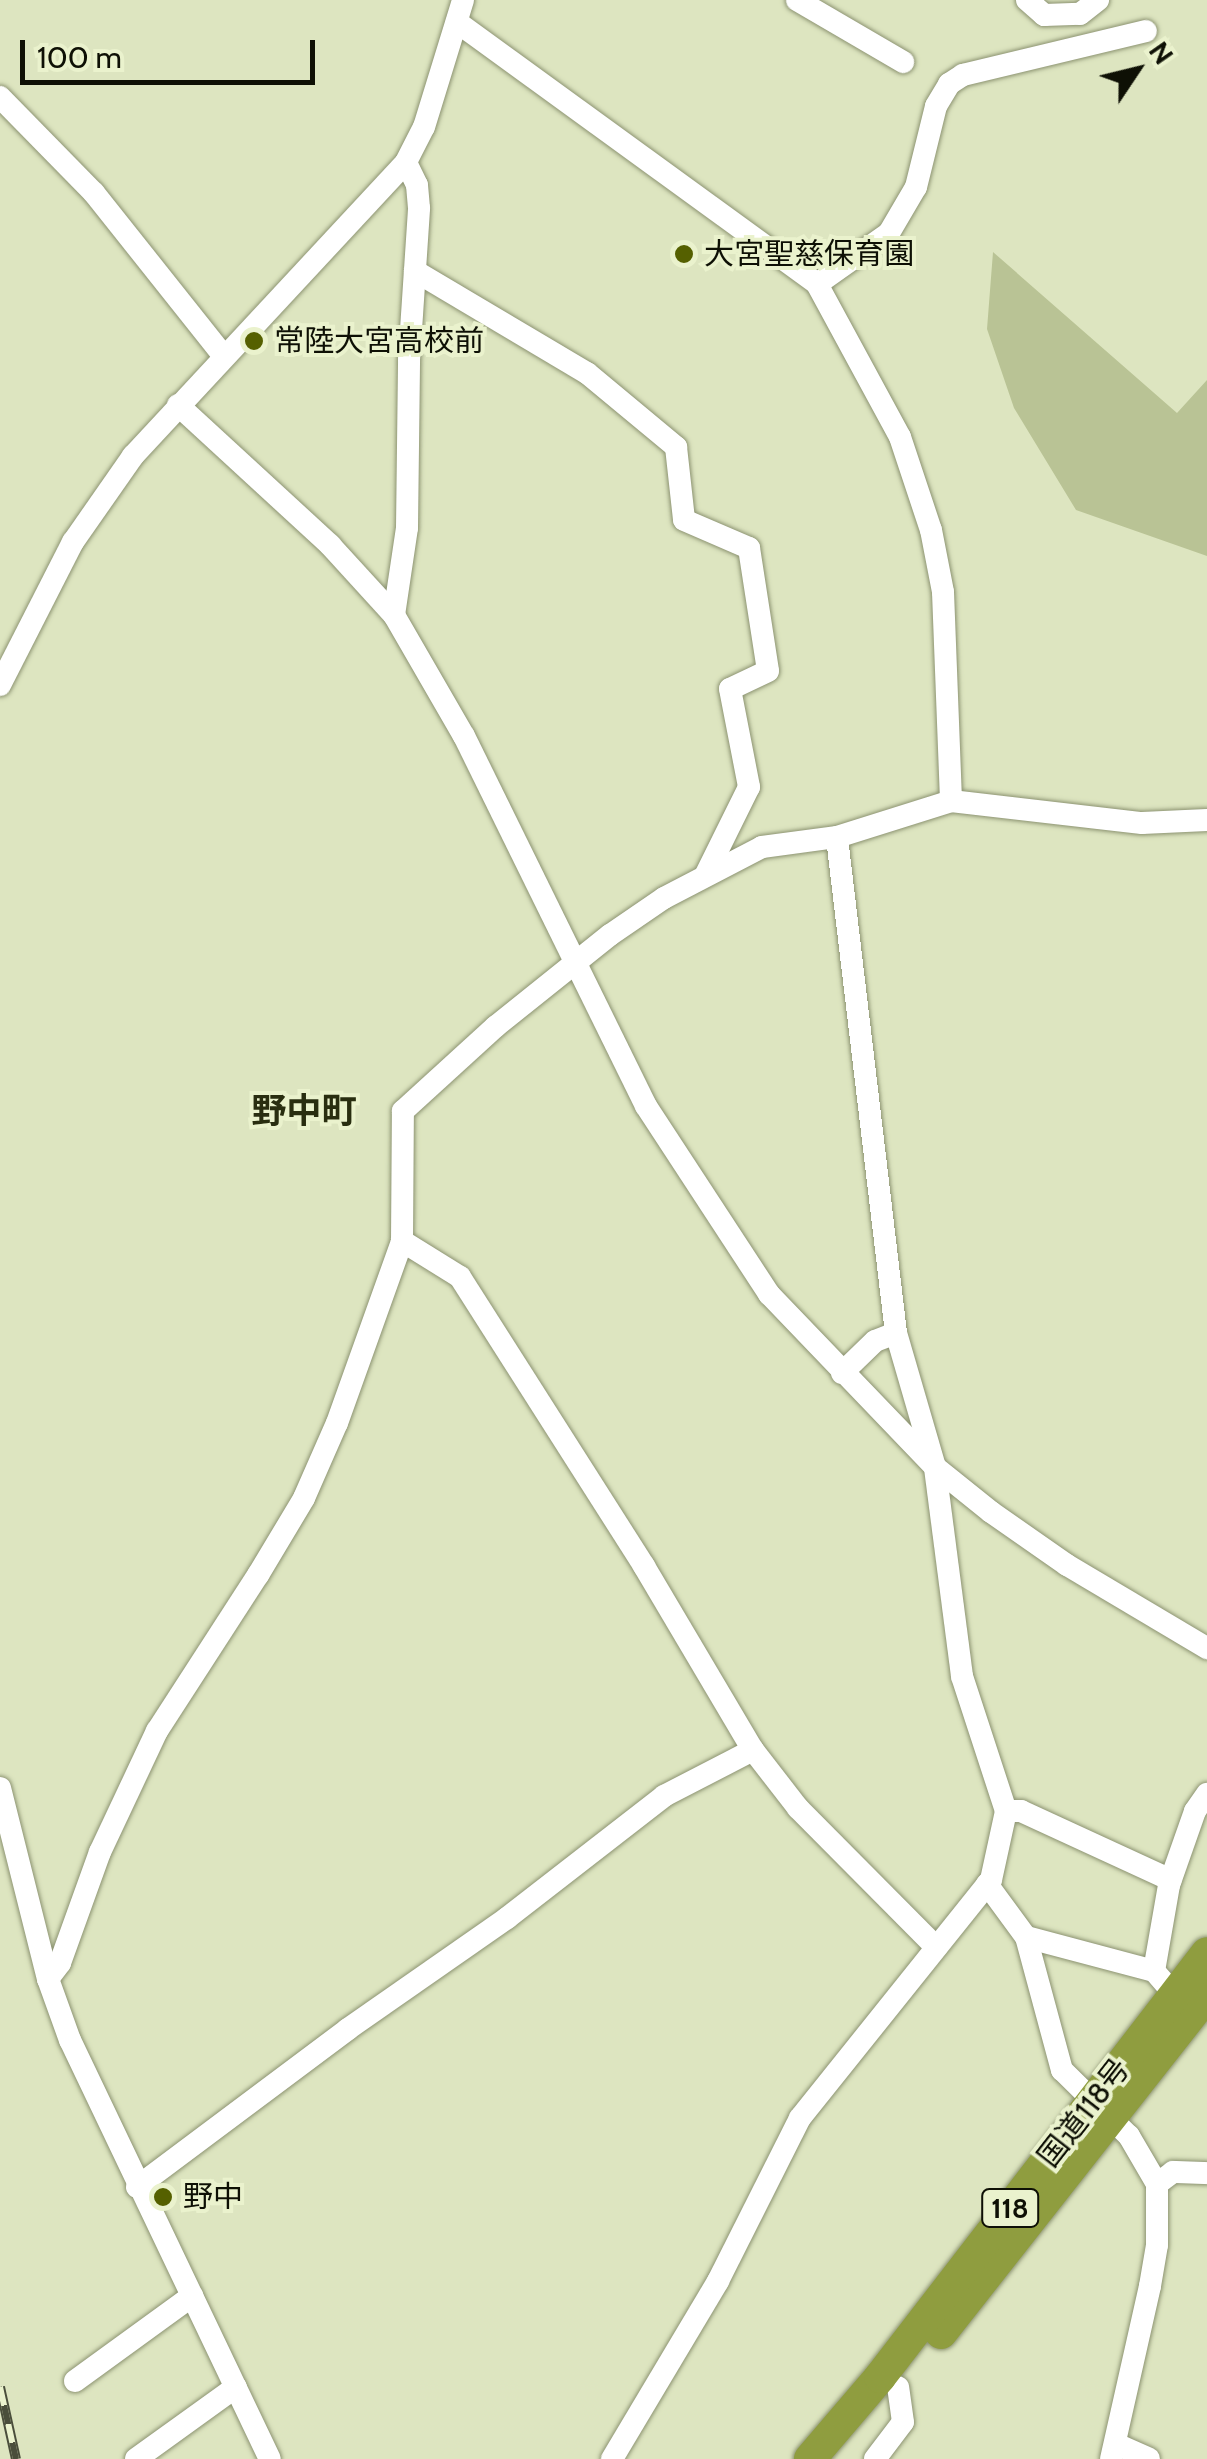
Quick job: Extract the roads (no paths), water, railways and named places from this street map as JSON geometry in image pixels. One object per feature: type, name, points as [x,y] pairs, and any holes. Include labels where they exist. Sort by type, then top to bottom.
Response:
[{"type":"highway","name":"国道118号","points":[[840,2459],[1103,2110],[1179,1987],[1207,1953]]},
{"type":"highway","name":"国道118号","points":[[810,2459],[1103,2110]]},
{"type":"street","points":[[797,0],[904,62]]},
{"type":"street","points":[[1027,0],[1044,15],[1080,14],[1098,0]]},
{"type":"street","points":[[0,685],[73,542],[134,456],[223,355],[406,162],[424,127],[460,11],[817,284],[900,437],[931,530],[942,592],[951,801]]},
{"type":"street","points":[[817,284],[889,233],[916,188],[936,106],[949,84],[962,75],[1146,31]]},
{"type":"street","points":[[0,96],[94,193],[223,355]]},
{"type":"street","points":[[394,615],[407,528],[419,208],[416,185],[406,162]]},
{"type":"street","points":[[414,271],[586,373],[662,435],[676,447],[684,520],[749,548],[768,671],[730,689],[749,787],[706,874]]},
{"type":"street","points":[[178,405],[330,545],[394,615],[464,736],[646,1106],[768,1294],[935,1467],[1058,1558],[1207,1648]]},
{"type":"street","points":[[48,1980],[60,1963],[100,1852],[157,1731],[304,1498],[337,1423],[402,1242],[404,1111],[574,962],[664,898],[762,848],[837,837],[951,801],[1142,824],[1207,820]]},
{"type":"street","points":[[612,2459],[718,2282],[800,2118],[987,1884],[1006,1811],[962,1676],[935,1467],[896,1332],[837,837]]},
{"type":"street","points":[[402,1242],[460,1276],[644,1566],[753,1750],[798,1808],[936,1946]]},
{"type":"street","points":[[842,1373],[875,1341],[896,1332]]},
{"type":"street","points":[[137,2187],[348,2029],[507,1918],[664,1796],[753,1750]]},
{"type":"street","points":[[0,1788],[48,1980],[70,2040],[270,2459]]},
{"type":"street","points":[[1026,1937],[1179,1987],[1171,1880],[1196,1811],[1207,1794]]},
{"type":"street","points":[[1006,1811],[1021,1812],[1171,1880]]},
{"type":"street","points":[[987,1884],[1026,1937],[1062,2070],[1103,2110],[1157,2184],[1157,2245],[1113,2451],[1149,2459]]},
{"type":"street","points":[[1157,2184],[1173,2172],[1207,2173]]},
{"type":"street","points":[[75,2381],[192,2296]]},
{"type":"street","points":[[136,2459],[236,2387]]},
{"type":"street","points":[[875,2459],[903,2422],[898,2387]]},
{"type":"railway","points":[[0,2387],[16,2459]]},
{"type":"place","name":"大宮聖慈保育園","points":[[684,254]]},
{"type":"place","name":"常陸大宮高校前","points":[[254,341]]},
{"type":"place","name":"野中","points":[[163,2197]]},
{"type":"district","name":"野中町","points":[[304,1111]]}]
